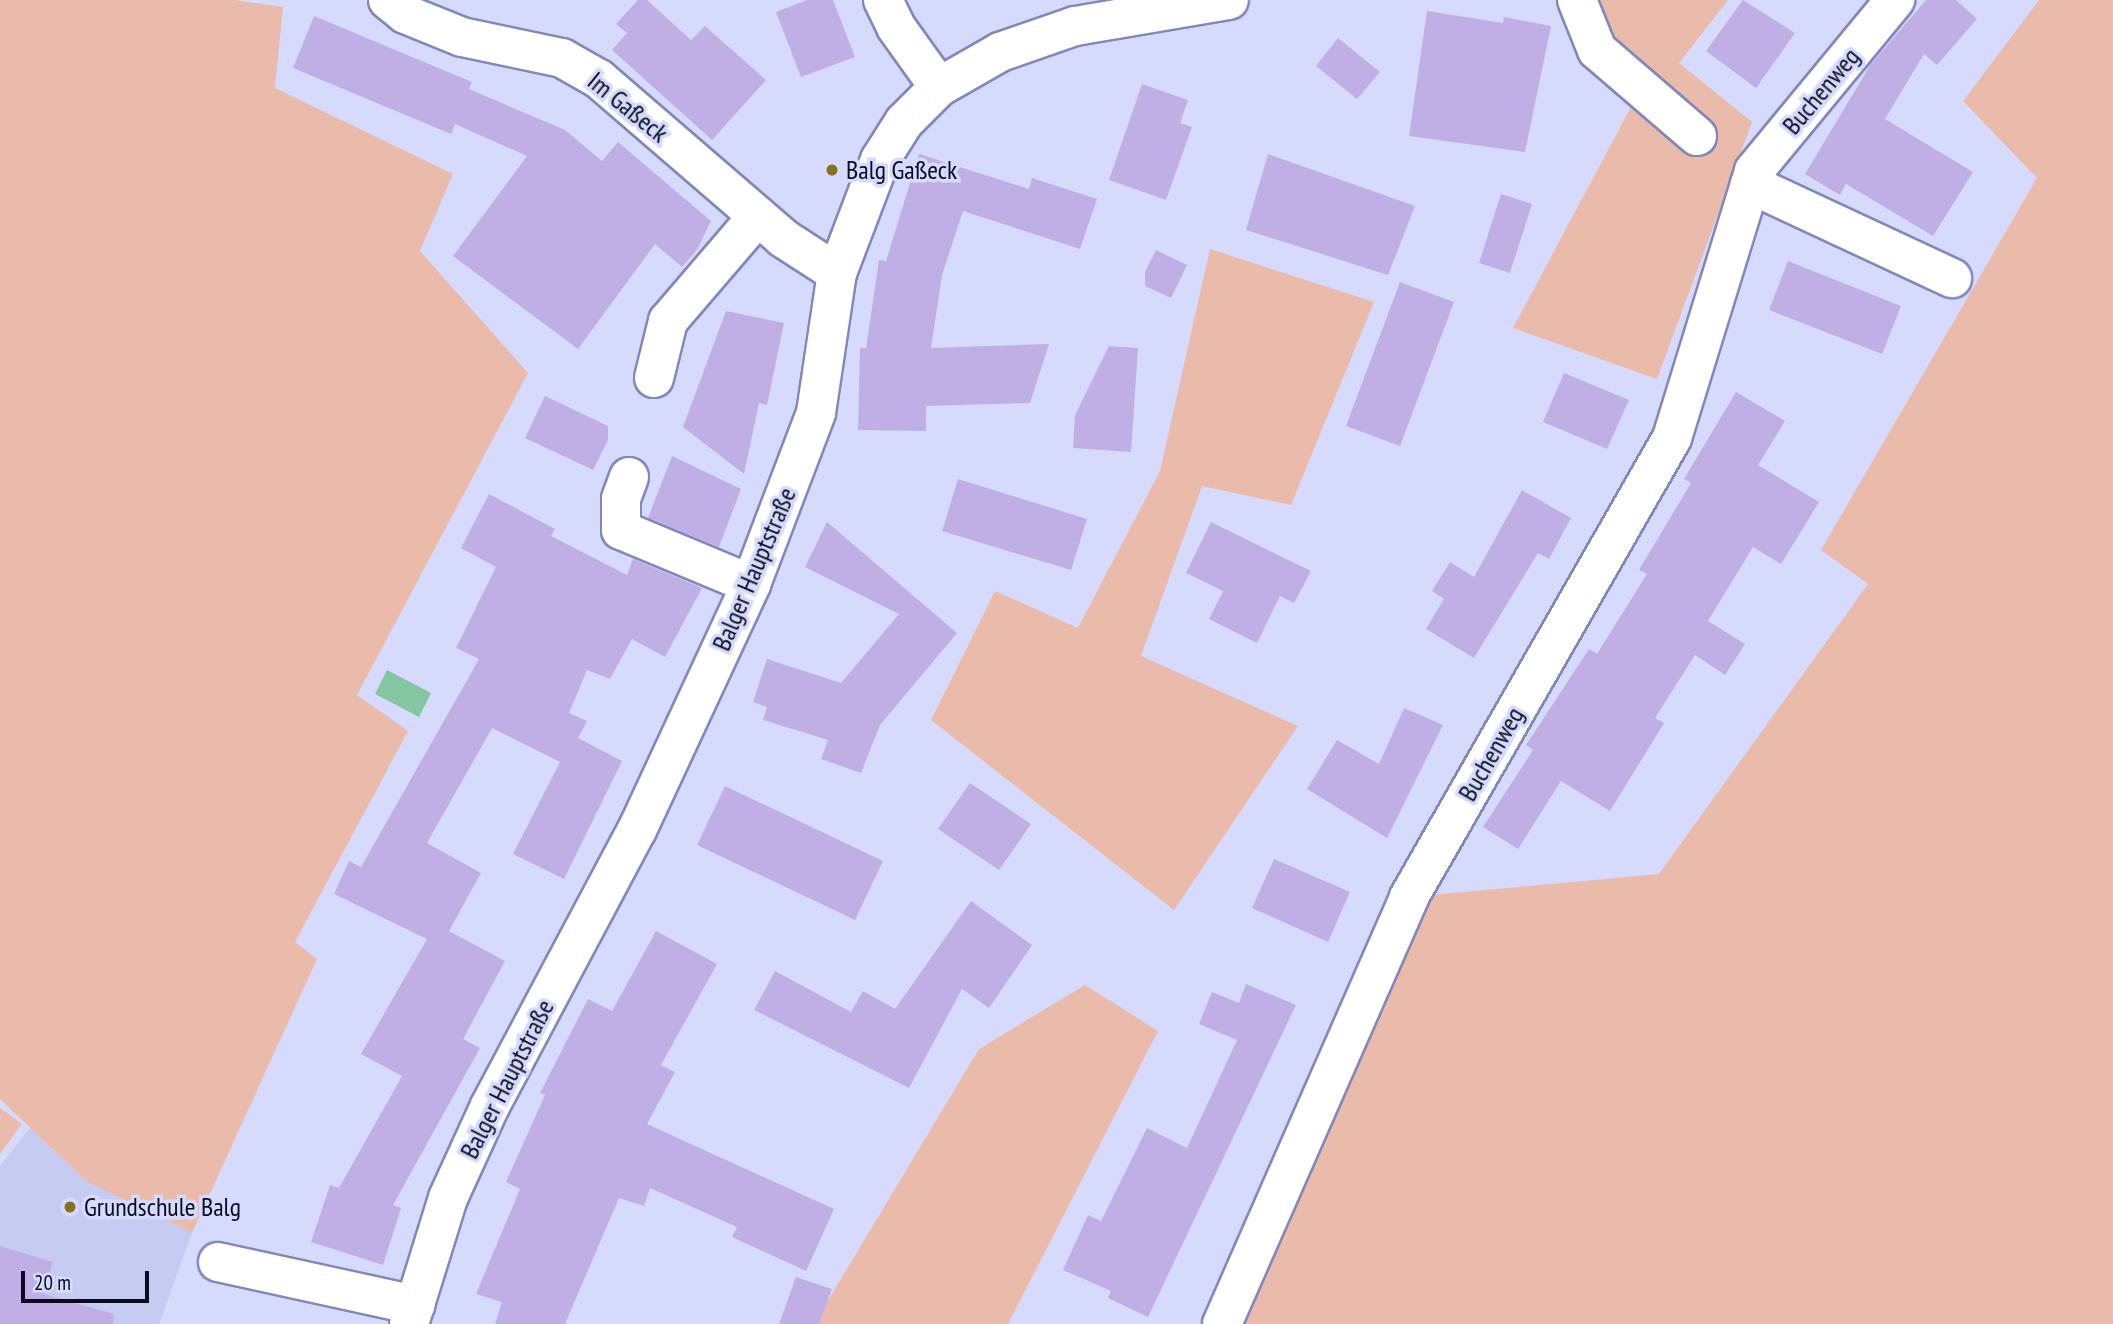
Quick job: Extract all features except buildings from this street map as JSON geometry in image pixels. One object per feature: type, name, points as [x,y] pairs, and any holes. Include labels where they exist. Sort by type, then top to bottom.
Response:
[{"type":"street","name":"Im Gaßeck","points":[[388,0],[405,14],[462,37],[562,58],[600,79],[782,238],[837,273]]},
{"type":"street","points":[[883,0],[896,27],[939,87]]},
{"type":"street","name":"Balger Hauptstraße","points":[[412,1315],[448,1198],[490,1106],[637,830],[751,584],[816,414],[837,273],[880,160],[904,121],[939,87],[1000,52],[1075,26],[1157,5],[1229,0]]},
{"type":"street","points":[[1577,0],[1597,50],[1697,136]]},
{"type":"street","name":"Buchenweg","points":[[1223,1324],[1409,897],[1672,438],[1754,171],[1895,0]]},
{"type":"street","points":[[1750,184],[1951,278]]},
{"type":"street","points":[[654,377],[668,321],[758,216]]},
{"type":"street","points":[[629,477],[621,499],[621,530],[751,584]]},
{"type":"street","points":[[218,1262],[412,1315]]},
{"type":"shaded area","points":[[0,0],[234,0],[283,7],[275,88],[453,174],[420,251],[528,373],[357,695],[408,731],[295,942],[317,959],[192,1233],[86,1181],[0,1099]]},
{"type":"shaded area","points":[[1601,0],[1728,0],[1679,63],[1752,122],[1657,379],[1513,328],[1630,109]]},
{"type":"shaded area","points":[[2039,0],[2113,0],[2113,1324],[1222,1324],[1409,897],[1659,874],[1868,584],[1821,550],[2037,178],[1963,101]]},
{"type":"shaded area","points":[[1210,249],[1374,302],[1291,505],[1202,486],[1141,656],[1298,726],[1174,910],[931,720],[995,591],[1078,628],[1160,471]]},
{"type":"shaded area","points":[[387,670],[431,693],[419,717],[375,694]]},
{"type":"shaded area","points":[[1085,985],[1158,1031],[1008,1324],[814,1324],[979,1049]]},
{"type":"shaded area","points":[[0,1108],[22,1124],[0,1154]]},
{"type":"shaded area","name":"Grundschule Balg","points":[[30,1128],[86,1181],[192,1233],[159,1324],[0,1324],[0,1166]]},
{"type":"place","name":"Balg Gaßeck","points":[[832,170]]},
{"type":"place","name":"Grundschule Balg","points":[[70,1207]]}]
